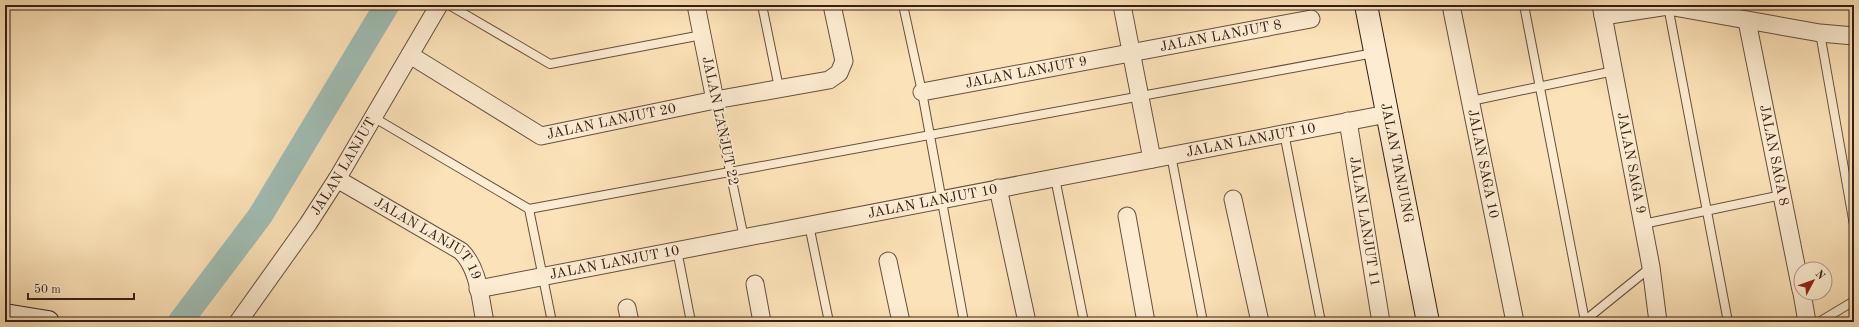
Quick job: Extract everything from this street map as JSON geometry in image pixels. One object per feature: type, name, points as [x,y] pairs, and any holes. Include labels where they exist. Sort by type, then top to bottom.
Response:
[{"type":"street","name":"JALAN LANJUT","points":[[238,322],[308,224],[337,179],[439,5]]},
{"type":"street","name":"JALAN LANJUT 22","points":[[696,5],[715,100]]},
{"type":"street","name":"JALAN LANJUT 20","points":[[410,55],[541,136],[715,100],[828,80],[839,74],[844,61],[832,5]]},
{"type":"street","points":[[1122,5],[1152,159]]},
{"type":"street","name":"JALAN TANJUNG","points":[[1366,5],[1428,322]]},
{"type":"street","name":"JALAN SAGA 10","points":[[1452,5],[1516,322]]},
{"type":"street","points":[[1602,11],[1668,5],[1820,33],[1854,36]]},
{"type":"street","name":"JALAN SAGA 9","points":[[1602,11],[1651,267],[1658,322]]},
{"type":"street","name":"JALAN LANJUT 8","points":[[1131,53],[1311,19]]},
{"type":"street","name":"JALAN SAGA 8","points":[[1747,20],[1795,261]]},
{"type":"street","name":"JALAN LANJUT 9","points":[[922,92],[1131,53]]},
{"type":"street","name":"JALAN LANJUT 10","points":[[478,289],[1387,114]]},
{"type":"street","name":"JALAN LANJUT 11","points":[[1348,121],[1381,322]]},
{"type":"street","name":"JALAN LANJUT 19","points":[[337,179],[461,251],[469,259],[474,268],[485,322]]},
{"type":"street","points":[[998,188],[1027,322]]},
{"type":"street","points":[[1234,199],[1260,322]]},
{"type":"street","points":[[1127,216],[1146,322]]},
{"type":"street","points":[[888,261],[900,322]]},
{"type":"street","points":[[755,284],[762,322]]},
{"type":"street","name":"JALAN SAGA 8","points":[[1803,301],[1807,322]]},
{"type":"lane","points":[[449,5],[550,64],[702,35]]},
{"type":"lane","points":[[762,5],[779,88]]},
{"type":"lane","points":[[903,5],[922,92],[964,322]]},
{"type":"lane","points":[[1524,5],[1584,321],[1651,267]]},
{"type":"lane","points":[[1668,5],[1728,322]]},
{"type":"lane","points":[[1820,33],[1854,226]]},
{"type":"lane","points":[[373,117],[529,209],[1375,53]]},
{"type":"lane","points":[[1471,101],[1614,71]]},
{"type":"lane","name":"JALAN LANJUT 22","points":[[715,100],[744,238]]},
{"type":"lane","points":[[1284,133],[1321,322]]},
{"type":"lane","points":[[1171,155],[1203,322]]},
{"type":"lane","points":[[1055,178],[1084,322]]},
{"type":"lane","points":[[1643,224],[1782,196]]},
{"type":"lane","points":[[529,209],[552,322]]},
{"type":"lane","points":[[809,225],[829,322]]},
{"type":"lane","points":[[677,250],[691,322]]},
{"type":"lane","points":[[1819,322],[1854,301]]},
{"type":"waterway","points":[[180,322],[260,216],[387,5]]}]
